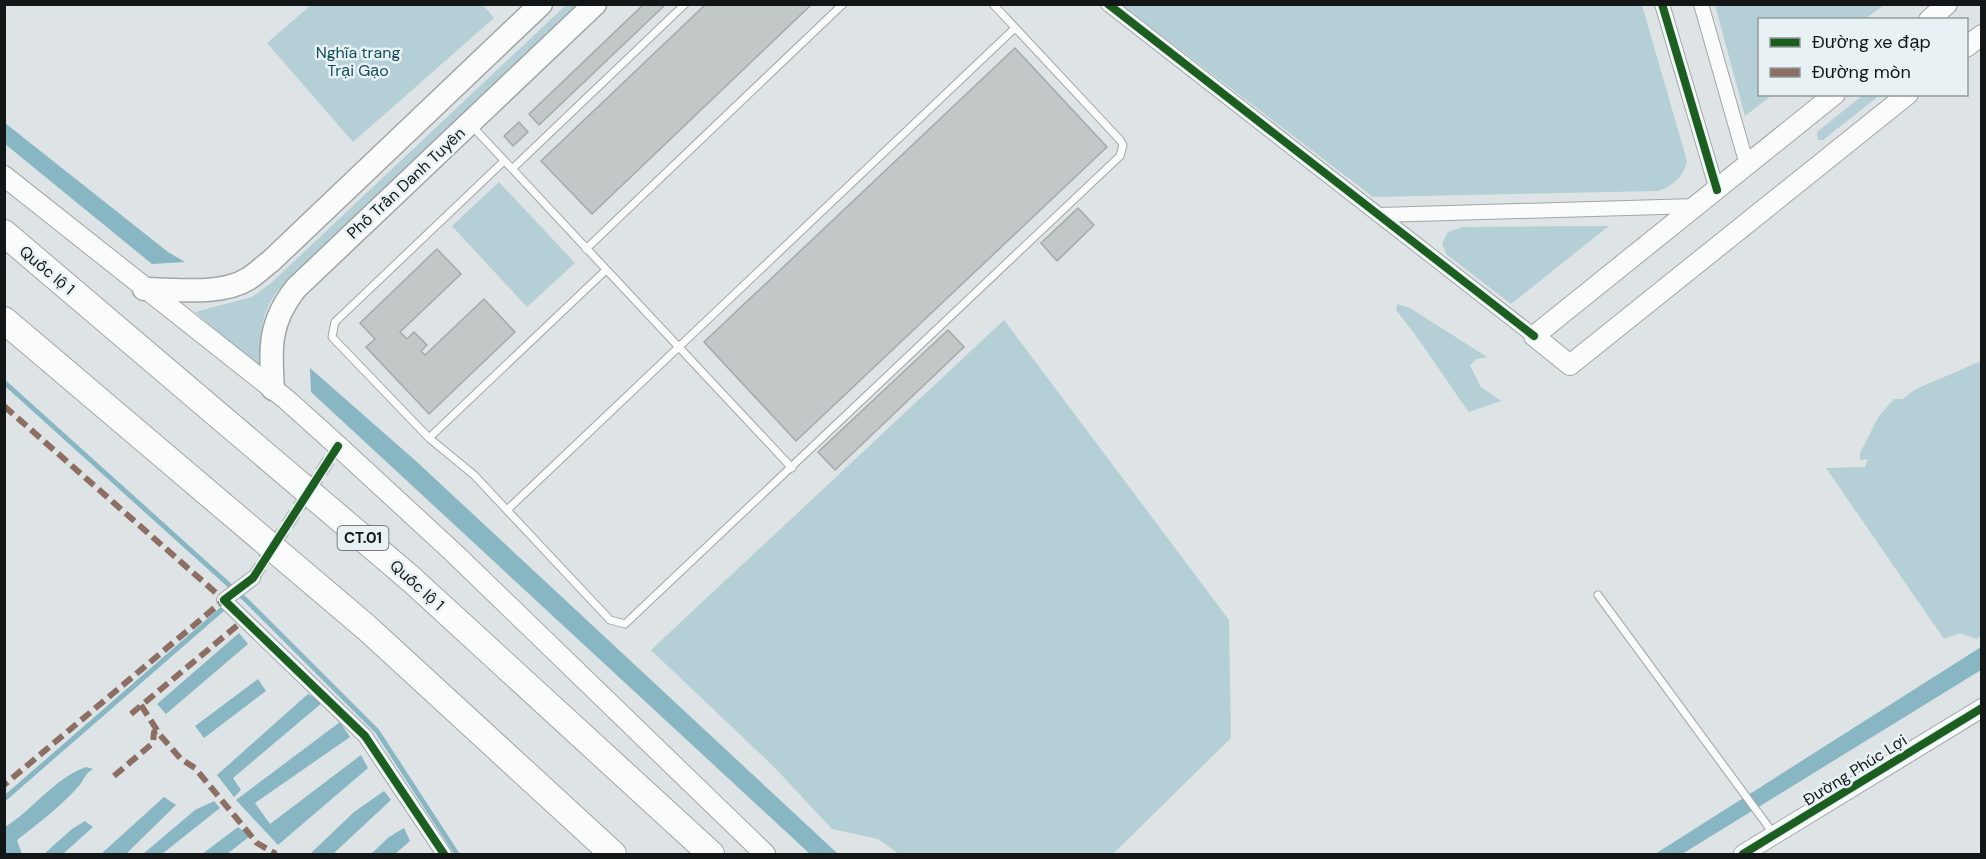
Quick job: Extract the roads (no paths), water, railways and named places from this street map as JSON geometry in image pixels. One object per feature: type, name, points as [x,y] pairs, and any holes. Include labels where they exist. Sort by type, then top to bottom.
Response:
[{"type":"highway","name":"Quốc lộ 1","points":[[4,233],[411,579],[711,855]]},
{"type":"highway","points":[[4,320],[367,628],[613,855]]},
{"type":"main road","points":[[144,289],[215,288],[231,286],[248,279],[271,261],[542,4]]},
{"type":"main road","name":"Phố Trần Danh Tuyên","points":[[273,389],[272,337],[281,306],[296,288],[595,4]]},
{"type":"main road","points":[[1931,18],[1947,4]]},
{"type":"main road","points":[[1968,46],[1982,35]]},
{"type":"main road","points":[[1833,96],[1534,336],[1570,365],[1906,96]]},
{"type":"main road","points":[[4,176],[273,389],[455,554],[765,855]]},
{"type":"street","points":[[1108,4],[1534,336]]},
{"type":"street","points":[[1662,4],[1717,190]]},
{"type":"street","points":[[1701,4],[1747,165]]},
{"type":"street","points":[[1380,215],[1696,206]]},
{"type":"street","points":[[253,578],[224,600],[365,736],[444,855]]},
{"type":"street","name":"Đường Phúc Lợi","points":[[1743,855],[1981,710]]},
{"type":"lane","points":[[512,169],[685,4]]},
{"type":"lane","points":[[586,249],[843,4]]},
{"type":"lane","points":[[504,161],[335,322],[332,329],[335,344],[429,438],[474,475],[610,620],[626,624],[1123,151],[1120,140],[993,4]]},
{"type":"lane","points":[[507,510],[1015,28]]},
{"type":"lane","points":[[469,124],[792,468]]},
{"type":"lane","points":[[429,438],[606,270]]},
{"type":"lane","points":[[1598,595],[1775,835]]},
{"type":"water","points":[[5,123],[168,252],[185,262],[152,264],[5,144]]},
{"type":"water","points":[[310,368],[417,462],[838,854],[810,854],[311,392]]},
{"type":"water","points":[[239,633],[248,644],[166,714],[157,704]]},
{"type":"water","points":[[1981,647],[1981,670],[1682,854],[1655,854]]},
{"type":"water","points":[[258,679],[266,691],[204,738],[195,726]]},
{"type":"water","points":[[308,694],[323,702],[233,778],[241,790],[234,797],[217,775]]},
{"type":"water","points":[[340,722],[350,737],[255,803],[270,824],[361,755],[368,768],[278,845],[236,800]]},
{"type":"water","points":[[86,767],[93,769],[80,785],[49,815],[17,840],[22,854],[5,854],[5,827],[63,779]]},
{"type":"water","points":[[384,791],[391,800],[333,854],[310,854],[354,812]]},
{"type":"water","points":[[164,797],[176,805],[126,854],[101,854]]},
{"type":"water","points":[[214,801],[220,808],[162,854],[143,854],[195,810]]},
{"type":"water","points":[[85,821],[93,827],[63,854],[44,854],[72,829]]},
{"type":"water","points":[[238,827],[250,836],[227,854],[202,854]]},
{"type":"water","points":[[404,828],[410,841],[395,854],[371,854],[389,837]]},
{"type":"waterway","points":[[4,382],[248,602],[377,731],[457,854]]},
{"type":"waterway","points":[[4,799],[227,605]]},
{"type":"tunnel","points":[[253,578],[338,446]]},
{"type":"park label","name":"Nghĩa trang Trại Gạo","points":[[358,61]]}]
